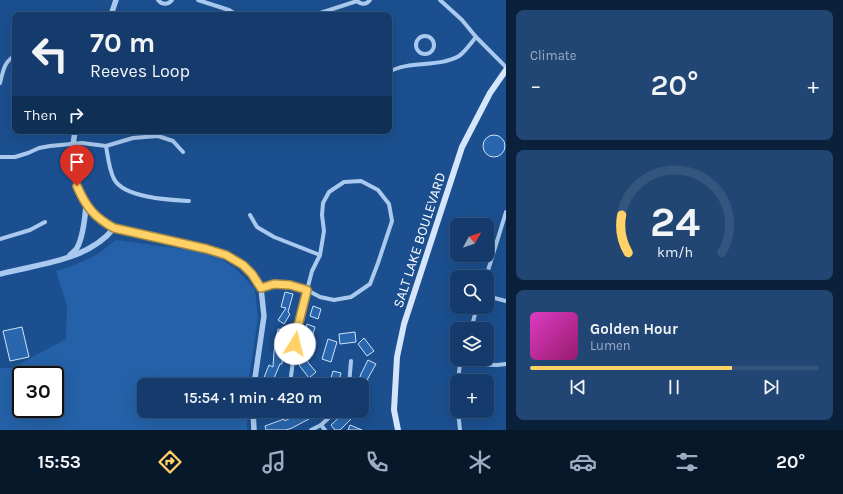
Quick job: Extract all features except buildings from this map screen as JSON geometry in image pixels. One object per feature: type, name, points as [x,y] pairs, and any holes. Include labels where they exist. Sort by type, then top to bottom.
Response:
[{"type":"main road","name":"SALT LAKE BOULEVARD","points":[[398,430],[394,410],[396,357],[404,324],[462,147],[490,94],[506,70]]},
{"type":"street","points":[[112,12],[116,0]]},
{"type":"street","points":[[158,0],[163,4],[169,3],[172,0]]},
{"type":"street","points":[[198,0],[232,12]]},
{"type":"street","points":[[323,12],[356,1],[364,4],[370,0]]},
{"type":"street","points":[[440,0],[462,20],[476,37],[506,67]]},
{"type":"street","points":[[425,36],[432,40],[434,46],[432,51],[427,54],[421,53],[417,49],[418,41],[420,38],[425,36]]},
{"type":"street","points":[[392,70],[412,65],[446,61],[460,55],[476,37]]},
{"type":"street","points":[[427,54],[428,63]]},
{"type":"street","points":[[0,83],[5,65],[12,58]]},
{"type":"street","points":[[74,134],[72,144],[73,168],[77,186],[86,205],[102,222],[114,228],[207,249],[226,255],[243,265],[252,274],[261,288],[264,316],[255,378]]},
{"type":"street","points":[[0,157],[14,157],[39,148],[50,146],[82,143],[106,146],[133,138],[158,136],[173,141],[183,152]]},
{"type":"street","points":[[106,146],[115,181],[123,189],[135,194],[189,202]]},
{"type":"street","points":[[261,288],[274,284],[290,285],[307,290],[320,297],[334,300],[351,297],[370,284],[392,221],[389,204],[378,190],[361,181],[344,182],[329,192],[323,203],[322,215],[324,231],[320,255],[312,272],[307,290],[297,330],[291,378]]},
{"type":"street","points":[[68,257],[77,248],[85,220],[86,205]]},
{"type":"street","points":[[488,270],[506,212]]},
{"type":"street","points":[[250,215],[257,227],[274,237],[320,255]]},
{"type":"street","points":[[0,239],[30,230],[45,222]]},
{"type":"street","points":[[0,274],[68,257],[95,246],[108,236],[114,228]]},
{"type":"street","points":[[494,298],[506,301]]},
{"type":"street","points":[[350,378],[351,361]]},
{"type":"street","points":[[494,365],[506,364]]},
{"type":"street","points":[[253,418],[253,430]]},
{"type":"street","points":[[311,430],[321,425],[328,418]]},
{"type":"street","points":[[459,418],[460,430]]},
{"type":"street","points":[[321,425],[325,430]]},
{"type":"shaded area","points":[[116,240],[199,251],[218,257],[235,268],[255,290],[258,318],[249,378],[137,378],[137,418],[247,418],[247,430],[0,430],[0,368],[12,368],[12,418],[64,418],[64,366],[16,366],[66,339],[67,306],[56,271],[72,266],[98,254]]},
{"type":"route","points":[[77,186],[86,205],[102,222],[114,228],[207,249],[226,255],[243,265],[252,274],[261,288],[274,284],[290,285],[307,290],[295,344]]}]
